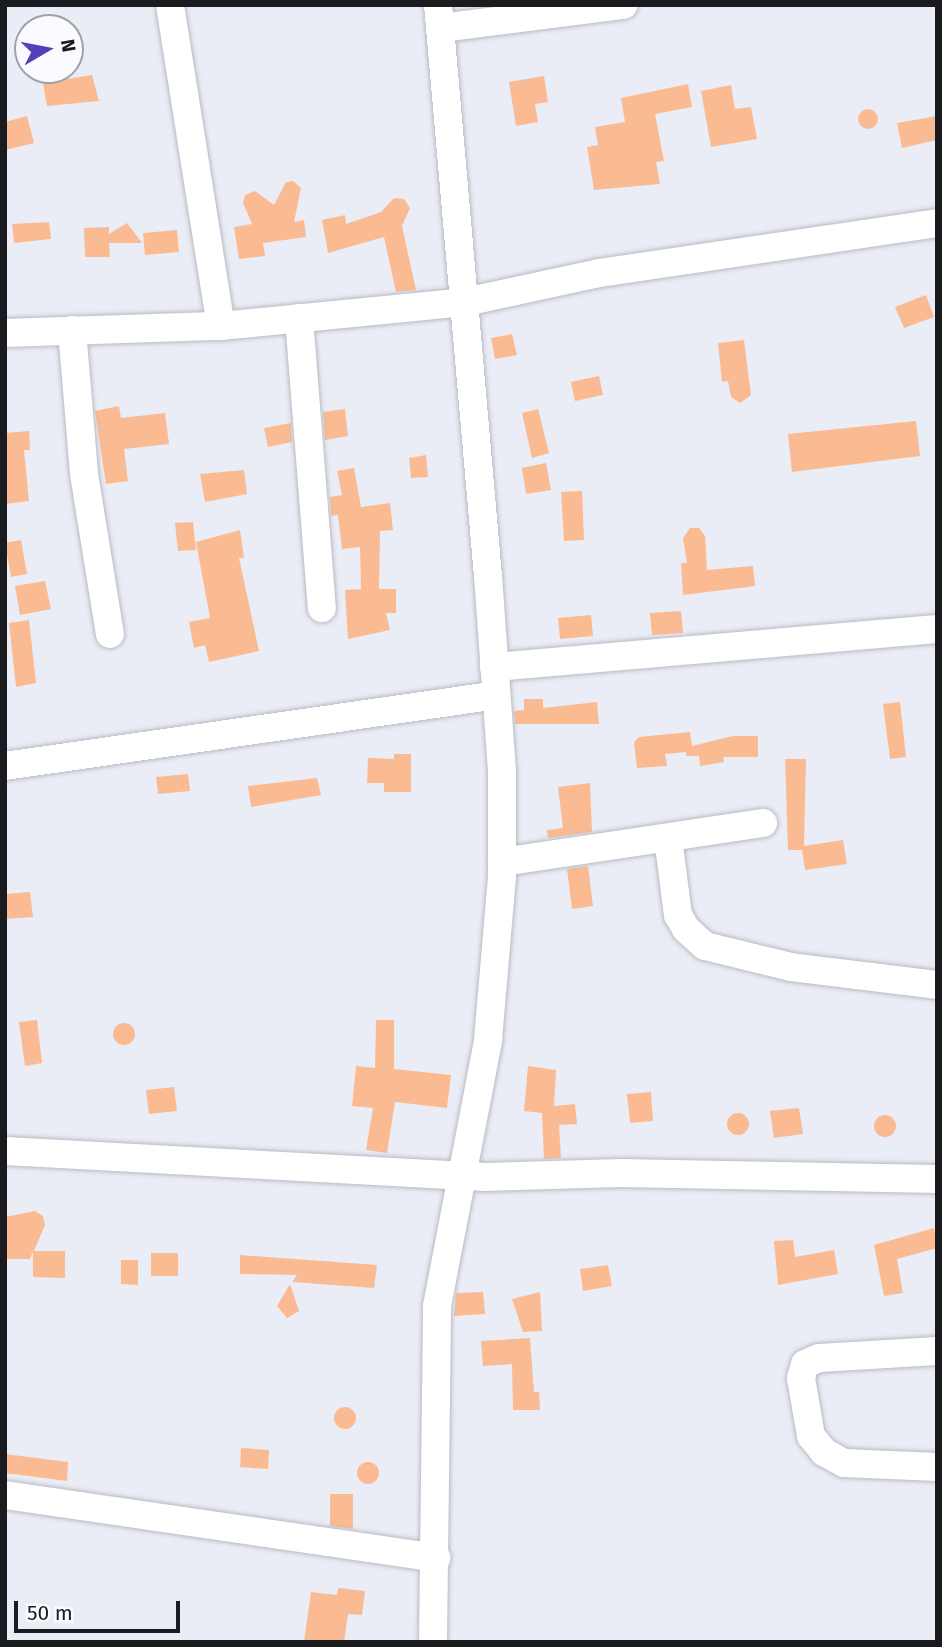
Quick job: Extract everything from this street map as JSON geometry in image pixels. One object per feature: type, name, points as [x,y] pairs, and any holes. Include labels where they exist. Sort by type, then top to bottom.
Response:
[{"type":"street","points":[[170,5],[221,326]]},
{"type":"street","points":[[433,1642],[437,1306],[442,1264],[463,1175],[488,1040],[502,862],[494,667],[440,16],[624,5]]},
{"type":"street","points":[[5,333],[221,326],[465,302],[599,273],[937,223]]},
{"type":"street","points":[[299,318],[322,608]]},
{"type":"street","points":[[72,330],[84,474],[110,634]]},
{"type":"street","points":[[494,667],[937,629]]},
{"type":"street","points":[[5,766],[495,695]]},
{"type":"street","points":[[502,862],[763,823]]},
{"type":"street","points":[[668,838],[678,915],[686,929],[705,946],[791,967],[937,985]]},
{"type":"street","points":[[5,1151],[463,1175],[621,1173],[937,1179]]},
{"type":"street","points":[[937,1351],[820,1359],[805,1364],[801,1378],[811,1436],[824,1452],[844,1463],[937,1467]]},
{"type":"street","points":[[5,1495],[436,1558]]},
{"type":"building","points":[[92,75],[99,101],[47,106],[43,84],[84,84],[84,76]]},
{"type":"building","points":[[544,76],[548,102],[535,104],[538,122],[516,126],[509,82]]},
{"type":"building","points":[[688,84],[692,107],[655,114],[664,161],[656,162],[660,184],[594,190],[587,147],[598,145],[595,127],[625,122],[621,98]]},
{"type":"building","points":[[731,85],[735,109],[751,107],[757,139],[711,147],[701,91]]},
{"type":"building","points":[[864,109],[872,109],[878,119],[872,129],[864,129],[858,123],[858,115]]},
{"type":"building","points":[[27,116],[34,143],[5,150],[5,122]]},
{"type":"building","points":[[937,116],[937,140],[902,148],[897,123]]},
{"type":"building","points":[[293,181],[301,188],[294,222],[304,220],[306,237],[263,243],[265,256],[239,259],[234,227],[252,224],[243,203],[245,195],[255,191],[274,205],[286,182]]},
{"type":"building","points":[[394,198],[404,199],[410,208],[402,226],[416,290],[396,292],[384,237],[328,253],[322,220],[345,215],[346,224],[381,212]]},
{"type":"building","points":[[49,222],[51,239],[14,243],[12,224]]},
{"type":"building","points":[[127,223],[142,243],[109,243],[110,257],[85,257],[84,228],[109,227],[109,234]]},
{"type":"building","points":[[177,230],[179,252],[145,255],[143,233]]},
{"type":"building","points":[[926,295],[934,317],[904,328],[895,307]]},
{"type":"building","points":[[512,334],[517,355],[495,359],[491,338]]},
{"type":"building","points":[[744,340],[751,395],[740,403],[731,397],[728,381],[722,382],[718,343]]},
{"type":"building","points":[[599,376],[603,395],[575,401],[571,382]]},
{"type":"building","points":[[119,406],[121,418],[165,413],[169,444],[124,449],[128,481],[106,484],[95,411]]},
{"type":"building","points":[[345,409],[348,436],[325,440],[323,412]]},
{"type":"building","points":[[538,409],[549,453],[532,458],[522,413]]},
{"type":"building","points":[[916,421],[920,456],[792,472],[788,434]]},
{"type":"building","points":[[291,423],[292,442],[268,447],[264,428]]},
{"type":"building","points":[[29,431],[30,450],[24,450],[29,501],[5,504],[5,433]]},
{"type":"building","points":[[426,455],[428,477],[411,478],[409,458]]},
{"type":"building","points":[[546,463],[551,490],[526,494],[522,468]]},
{"type":"building","points":[[354,468],[361,507],[390,503],[393,530],[380,531],[379,589],[396,589],[396,613],[386,613],[390,630],[348,639],[345,590],[361,589],[360,547],[342,549],[338,515],[331,516],[330,497],[342,495],[337,471]]},
{"type":"building","points":[[244,470],[247,494],[205,502],[200,474]]},
{"type":"building","points":[[582,491],[584,540],[564,541],[561,492]]},
{"type":"building","points":[[193,522],[196,550],[178,551],[175,523]]},
{"type":"building","points":[[690,528],[699,528],[705,536],[707,570],[753,566],[755,586],[683,595],[681,563],[687,563],[683,538]]},
{"type":"building","points":[[240,530],[244,558],[239,558],[259,651],[209,662],[205,645],[194,648],[189,622],[210,618],[196,542]]},
{"type":"building","points":[[21,540],[27,574],[11,577],[5,543]]},
{"type":"building","points":[[45,581],[51,609],[20,615],[15,586]]},
{"type":"building","points":[[681,611],[683,633],[652,635],[650,613]]},
{"type":"building","points":[[591,615],[593,636],[560,639],[558,618]]},
{"type":"building","points":[[29,620],[36,683],[16,687],[9,623]]},
{"type":"building","points":[[524,699],[543,699],[543,708],[597,702],[599,724],[515,724],[514,711],[524,710]]},
{"type":"building","points":[[900,702],[906,757],[890,759],[883,704]]},
{"type":"building","points":[[690,732],[692,746],[733,736],[758,736],[758,757],[723,757],[724,762],[700,766],[699,756],[686,756],[686,752],[665,754],[667,766],[637,768],[634,742],[639,737]]},
{"type":"building","points":[[394,754],[411,754],[411,792],[384,792],[384,783],[367,783],[368,758],[394,759]]},
{"type":"building","points":[[785,759],[806,759],[804,846],[843,840],[847,864],[805,870],[802,850],[788,850]]},
{"type":"building","points":[[188,774],[190,791],[158,794],[156,777]]},
{"type":"building","points":[[317,778],[321,795],[251,807],[248,786]]},
{"type":"building","points":[[590,783],[592,832],[548,838],[547,830],[563,828],[558,787]]},
{"type":"building","points":[[588,866],[593,906],[572,909],[567,869]]},
{"type":"building","points":[[30,892],[33,917],[5,919],[5,894]]},
{"type":"building","points":[[37,1020],[42,1063],[25,1066],[19,1022]]},
{"type":"building","points":[[376,1020],[394,1020],[394,1069],[451,1075],[447,1108],[395,1102],[387,1153],[366,1150],[373,1108],[352,1106],[356,1066],[375,1068]]},
{"type":"building","points":[[124,1023],[132,1026],[135,1034],[132,1042],[124,1045],[116,1042],[113,1034],[116,1026]]},
{"type":"building","points":[[528,1066],[556,1070],[554,1106],[575,1104],[577,1124],[559,1125],[561,1158],[544,1159],[542,1113],[524,1111]]},
{"type":"building","points":[[174,1087],[177,1111],[149,1114],[146,1090]]},
{"type":"building","points":[[651,1092],[653,1121],[630,1123],[627,1094]]},
{"type":"building","points":[[799,1108],[803,1134],[774,1138],[770,1111]]},
{"type":"building","points":[[738,1113],[746,1116],[749,1124],[746,1132],[738,1135],[730,1132],[727,1124],[730,1116]]},
{"type":"building","points":[[885,1115],[893,1118],[896,1126],[893,1134],[885,1137],[877,1134],[874,1126],[877,1118]]},
{"type":"building","points":[[35,1211],[43,1216],[45,1225],[34,1251],[65,1251],[65,1278],[33,1277],[33,1251],[30,1259],[5,1259],[5,1217]]},
{"type":"building","points":[[934,1228],[937,1248],[897,1259],[903,1293],[884,1296],[874,1245]]},
{"type":"building","points":[[793,1240],[795,1257],[834,1250],[838,1274],[778,1285],[774,1241]]},
{"type":"building","points":[[151,1253],[178,1253],[178,1276],[151,1276]]},
{"type":"building","points":[[240,1255],[377,1265],[374,1288],[292,1282],[297,1275],[240,1274]]},
{"type":"building","points":[[121,1260],[138,1260],[138,1285],[121,1284]]},
{"type":"building","points":[[608,1265],[612,1286],[583,1291],[580,1269]]},
{"type":"building","points":[[290,1284],[299,1311],[287,1318],[277,1306]]},
{"type":"building","points":[[483,1292],[485,1314],[454,1316],[456,1293]]},
{"type":"building","points":[[540,1292],[542,1331],[523,1332],[512,1299]]},
{"type":"building","points":[[530,1338],[534,1392],[539,1392],[540,1410],[513,1410],[512,1364],[483,1366],[481,1341]]},
{"type":"building","points":[[345,1407],[353,1410],[356,1418],[353,1426],[345,1429],[337,1426],[334,1418],[337,1410]]},
{"type":"building","points":[[241,1448],[269,1450],[268,1469],[240,1467]]},
{"type":"building","points":[[5,1454],[68,1462],[67,1481],[5,1473]]},
{"type":"building","points":[[368,1462],[376,1465],[379,1473],[376,1481],[368,1484],[360,1481],[357,1473],[360,1465]]},
{"type":"building","points":[[330,1494],[353,1494],[353,1529],[330,1526]]},
{"type":"building","points":[[338,1588],[365,1591],[362,1615],[348,1614],[344,1642],[304,1642],[311,1592],[337,1595]]}]
